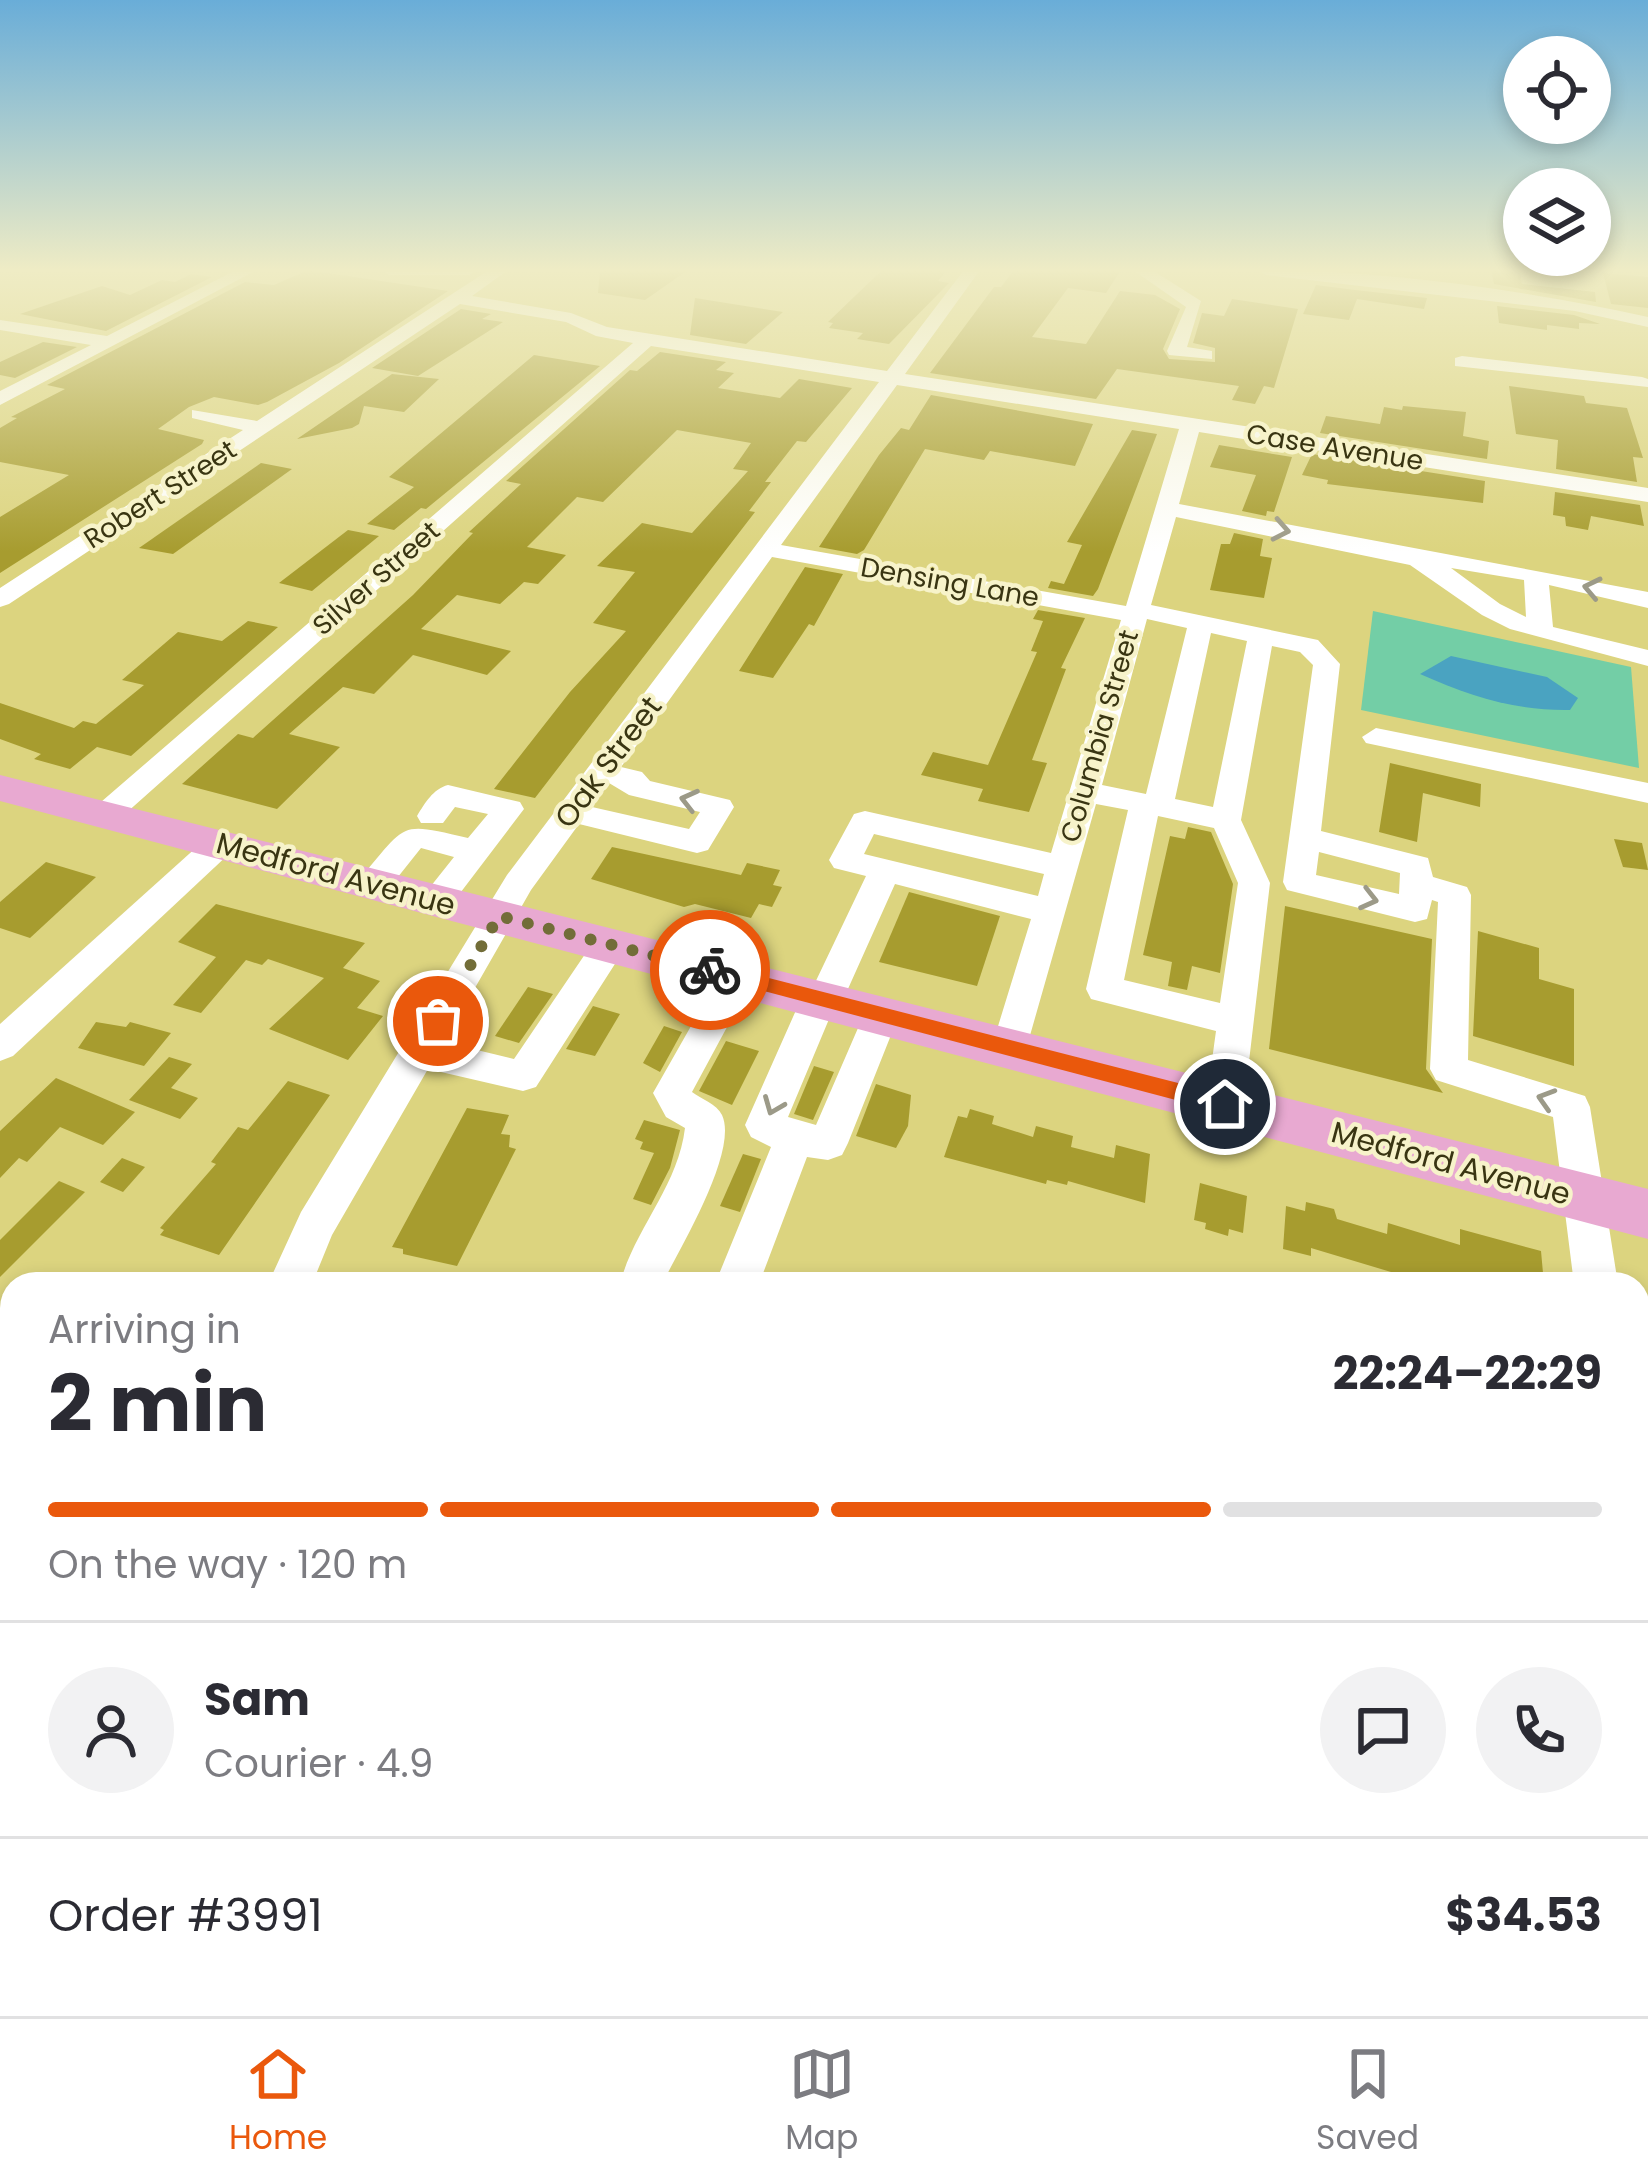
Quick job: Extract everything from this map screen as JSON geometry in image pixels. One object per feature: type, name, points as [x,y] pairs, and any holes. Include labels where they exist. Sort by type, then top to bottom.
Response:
[{"type":"main road","name":"Medford Avenue","points":[[1,789],[1648,1214]]},
{"type":"street","points":[[0,399],[67,364]]},
{"type":"street","name":"Robert Street","points":[[0,599],[356,364]]},
{"type":"street","name":"Silver Street","points":[[105,815],[620,364]]},
{"type":"street","name":"Case Avenue","points":[[803,364],[1648,495]]},
{"type":"street","name":"Oak Street","points":[[295,1272],[316,1226],[499,916],[903,364]]},
{"type":"street","points":[[1474,364],[1646,394]]},
{"type":"street","points":[[1633,364],[1646,394]]},
{"type":"street","points":[[1484,381],[1646,394]]},
{"type":"street","points":[[199,415],[260,428]]},
{"type":"street","name":"Columbia Street","points":[[1010,1049],[1191,424]]},
{"type":"street","points":[[1166,508],[1648,600]]},
{"type":"street","points":[[1381,548],[1437,566],[1499,615],[1540,632],[1648,658]]},
{"type":"street","name":"Densing Lane","points":[[766,549],[1201,622],[1309,646],[1327,664],[1305,838]]},
{"type":"street","points":[[1536,575],[1540,632]]},
{"type":"street","points":[[1201,622],[1104,989],[1234,1021]]},
{"type":"street","points":[[1225,1104],[1254,883],[1226,820],[1261,635]]},
{"type":"street","points":[[1376,737],[1648,793]]},
{"type":"street","points":[[423,826],[495,827],[565,820],[697,842],[719,807],[640,788],[631,779],[602,771]]},
{"type":"street","points":[[1083,791],[1226,820]]},
{"type":"street","points":[[374,884],[448,795],[495,827]]},
{"type":"street","points":[[1048,911],[845,860],[865,820],[1061,867]]},
{"type":"street","points":[[436,901],[495,827]]},
{"type":"street","points":[[1254,883],[1299,882],[1415,910],[1417,866],[1305,838],[1299,882]]},
{"type":"street","points":[[0,1046],[220,844]]},
{"type":"street","points":[[881,1015],[828,1143],[794,1139],[765,1125],[885,870]]},
{"type":"street","points":[[1416,884],[1456,895],[1449,1069],[1571,1107],[1594,1272]]},
{"type":"street","points":[[420,1052],[523,1076],[610,944]]},
{"type":"street","points":[[646,1272],[694,1172],[705,1138],[705,1120],[680,1106],[672,1093],[736,977]]},
{"type":"street","points":[[742,1272],[794,1139]]},
{"type":"green space","points":[[1373,611],[1631,667],[1639,768],[1361,710]]},
{"type":"water","points":[[1451,656],[1547,677],[1578,698],[1570,710],[1530,708],[1475,695],[1420,674]]},
{"type":"building","points":[[0,364],[43,364],[15,378],[0,375]]},
{"type":"building","points":[[87,364],[337,364],[258,405],[214,397],[189,407],[158,429],[204,440],[202,444],[0,573],[0,517],[69,475],[0,462],[0,428],[17,418],[11,417],[65,389],[47,385]]},
{"type":"building","points":[[378,364],[437,364],[418,376],[372,368]]},
{"type":"building","points":[[523,364],[600,366],[394,530],[367,524],[414,487],[389,477]]},
{"type":"building","points":[[645,364],[723,364],[716,370],[734,373],[718,388],[780,398],[799,379],[852,388],[806,442],[797,441],[765,482],[771,482],[749,511],[755,512],[535,798],[494,789],[570,692],[626,631],[593,623],[635,572],[597,566],[642,523],[692,533],[748,471],[733,469],[751,443],[677,430],[603,502],[577,497],[527,547],[566,555],[538,584],[524,582],[500,604],[457,595],[421,629],[511,651],[487,675],[413,655],[374,694],[343,687],[289,734],[340,747],[277,809],[182,784],[238,734],[253,738],[413,595],[473,533],[469,532],[521,484],[506,481],[630,370]]},
{"type":"building","points":[[937,364],[1281,364],[1274,388],[1264,386],[1255,404],[1232,400],[1239,386],[1117,369],[1096,399],[930,373]]},
{"type":"building","points":[[392,374],[439,379],[404,412],[364,406],[359,424],[352,428],[297,439]]},
{"type":"building","points":[[1509,386],[1584,396],[1586,403],[1627,408],[1643,458],[1633,457],[1637,482],[1556,469],[1558,440],[1516,434]]},
{"type":"building","points":[[931,395],[1093,424],[1075,466],[990,451],[984,460],[925,449],[864,550],[857,554],[819,547],[879,455],[901,428],[909,430]]},
{"type":"building","points":[[1403,406],[1466,412],[1463,436],[1489,441],[1487,459],[1320,433],[1326,416],[1380,424],[1384,407],[1402,410]]},
{"type":"building","points":[[1132,430],[1157,434],[1098,589],[1093,596],[1048,588],[1051,581],[1064,584],[1082,545],[1067,542]]},
{"type":"building","points":[[1219,445],[1292,457],[1274,512],[1267,511],[1266,516],[1242,511],[1256,475],[1210,467]]},
{"type":"building","points":[[1312,454],[1485,481],[1483,503],[1327,484],[1328,480],[1302,475]]},
{"type":"building","points":[[261,463],[292,469],[173,554],[139,548]]},
{"type":"building","points":[[1555,492],[1640,505],[1644,526],[1591,516],[1588,530],[1566,526],[1565,517],[1553,515]]},
{"type":"building","points":[[348,530],[379,536],[312,591],[279,583]]},
{"type":"building","points":[[1234,533],[1263,539],[1260,556],[1272,558],[1264,598],[1210,590],[1221,544],[1230,544]]},
{"type":"building","points":[[805,567],[843,574],[814,626],[809,624],[773,678],[739,671]]},
{"type":"building","points":[[1038,610],[1085,618],[1061,668],[1066,669],[1032,760],[1047,763],[1029,812],[978,801],[983,789],[921,775],[933,752],[988,765],[1037,652],[1031,651],[1043,621],[1033,619]]},
{"type":"building","points":[[248,621],[278,627],[131,756],[97,747],[70,769],[34,759],[41,754],[0,739],[0,703],[74,728],[83,721],[96,724],[144,685],[122,680],[178,632],[222,641]]},
{"type":"building","points":[[1390,763],[1481,784],[1480,807],[1423,793],[1417,842],[1379,832]]},
{"type":"building","points":[[1188,827],[1211,832],[1233,884],[1220,973],[1192,966],[1187,990],[1168,986],[1172,962],[1143,955],[1170,836],[1185,839]]},
{"type":"building","points":[[1614,839],[1642,843],[1648,870],[1623,867]]},
{"type":"building","points":[[612,847],[741,875],[747,863],[780,870],[773,885],[782,887],[772,907],[759,904],[751,918],[695,904],[684,907],[591,879]]},
{"type":"building","points":[[46,862],[96,877],[30,938],[0,928],[0,902]]},
{"type":"building","points":[[909,892],[1000,916],[977,986],[879,962]]},
{"type":"building","points":[[216,904],[365,943],[343,968],[380,981],[357,1008],[383,1016],[348,1060],[269,1029],[324,978],[268,959],[262,965],[246,960],[201,1013],[173,1005],[216,957],[178,942]]},
{"type":"building","points":[[1285,906],[1432,939],[1426,1069],[1443,1093],[1269,1049]]},
{"type":"building","points":[[1478,931],[1539,948],[1539,979],[1574,989],[1574,1066],[1473,1036]]},
{"type":"building","points":[[528,987],[553,994],[519,1043],[495,1036]]},
{"type":"building","points":[[593,1006],[620,1014],[595,1056],[566,1049]]},
{"type":"building","points":[[96,1022],[126,1027],[130,1022],[171,1033],[144,1066],[78,1048]]},
{"type":"building","points":[[664,1026],[682,1032],[660,1072],[643,1063]]},
{"type":"building","points":[[726,1041],[759,1051],[732,1105],[699,1091]]},
{"type":"building","points":[[169,1057],[192,1064],[171,1088],[198,1098],[180,1119],[129,1100]]},
{"type":"building","points":[[814,1066],[834,1072],[813,1120],[794,1114]]},
{"type":"building","points":[[56,1078],[135,1112],[103,1145],[60,1127],[27,1162],[19,1158],[0,1178],[0,1131]]},
{"type":"building","points":[[288,1081],[330,1095],[219,1255],[160,1235],[164,1230],[160,1228],[216,1164],[211,1162],[238,1127],[248,1130]]},
{"type":"building","points":[[876,1084],[911,1095],[908,1126],[896,1148],[856,1136]]},
{"type":"building","points":[[467,1108],[509,1115],[501,1134],[510,1135],[509,1147],[516,1149],[457,1266],[403,1254],[403,1249],[392,1247]]},
{"type":"building","points":[[970,1109],[994,1116],[992,1124],[1033,1137],[1036,1126],[1073,1136],[1071,1147],[1114,1158],[1116,1145],[1150,1154],[1145,1203],[1068,1181],[1067,1185],[1047,1180],[1046,1184],[944,1157],[958,1116],[967,1118]]},
{"type":"building","points":[[644,1120],[680,1130],[670,1168],[651,1205],[633,1199],[654,1153],[640,1149],[643,1142],[635,1139]]},
{"type":"building","points":[[743,1154],[761,1159],[740,1212],[720,1206]]},
{"type":"building","points":[[122,1158],[145,1167],[123,1192],[100,1182]]},
{"type":"building","points":[[59,1181],[85,1192],[5,1272],[0,1272],[0,1240]]},
{"type":"building","points":[[1200,1183],[1247,1196],[1243,1233],[1229,1229],[1228,1236],[1194,1220]]},
{"type":"building","points":[[1306,1202],[1334,1209],[1337,1219],[1387,1234],[1388,1223],[1460,1245],[1460,1229],[1541,1251],[1543,1272],[1391,1272],[1311,1248],[1311,1256],[1283,1249],[1286,1206],[1305,1211]]},
{"type":"way so far","points":[[438,1021],[499,916],[710,970]]},
{"type":"route","points":[[710,970],[1225,1104]]}]
